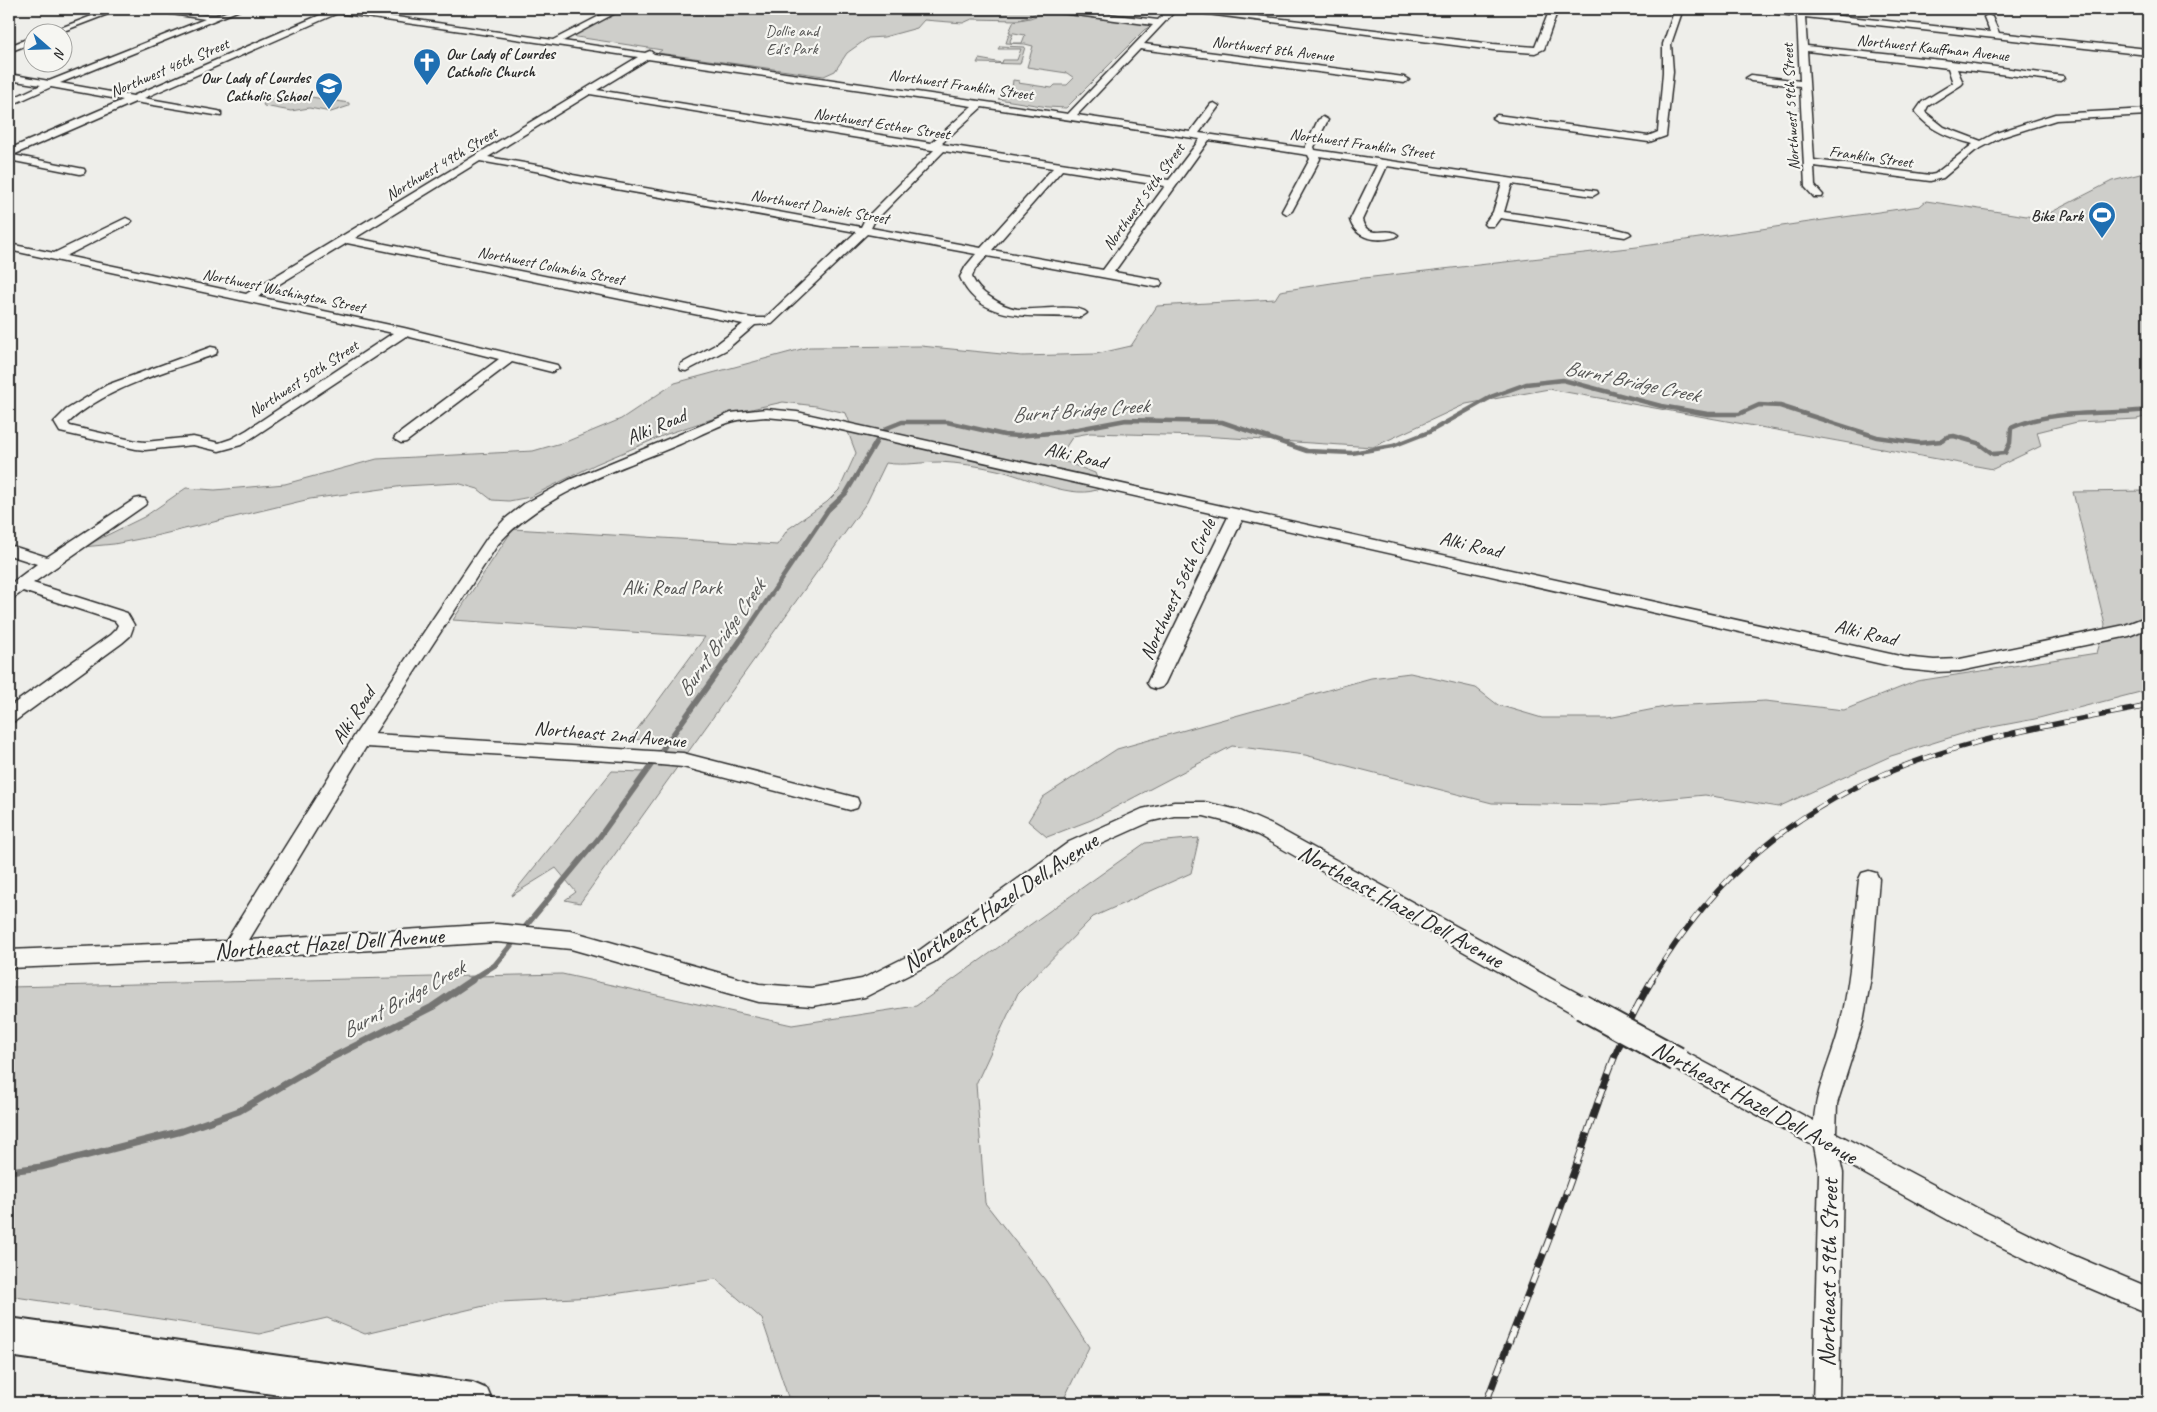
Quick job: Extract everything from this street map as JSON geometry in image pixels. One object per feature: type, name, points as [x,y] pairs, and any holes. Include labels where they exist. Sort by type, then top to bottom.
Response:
[{"type":"highway","points":[[9,1337],[473,1403]]},
{"type":"street","points":[[72,25],[117,9]]},
{"type":"street","points":[[152,9],[214,18]]},
{"type":"street","points":[[9,103],[42,90],[50,84],[238,9]]},
{"type":"street","name":"Northwest Franklin Street","points":[[324,9],[650,54],[1593,192]]},
{"type":"street","points":[[556,41],[620,9]]},
{"type":"street","points":[[1046,9],[1159,23]]},
{"type":"street","points":[[1071,116],[1173,9]]},
{"type":"street","points":[[1180,9],[1499,48],[1540,49],[1554,9]]},
{"type":"street","points":[[1497,118],[1649,139],[1663,134],[1668,72],[1667,44],[1679,9]]},
{"type":"street","points":[[1754,9],[2148,52]]},
{"type":"street","name":"Northwest 46th Street","points":[[9,152],[339,10]]},
{"type":"street","name":"Northwest 59th Street","points":[[1801,14],[1810,186],[1818,195]]},
{"type":"street","points":[[1988,16],[1995,35]]},
{"type":"street","points":[[9,49],[22,44]]},
{"type":"street","name":"Northwest 8th Avenue","points":[[1138,46],[1404,80]]},
{"type":"street","name":"Northwest Kauffman Avenue","points":[[1802,48],[2060,78]]},
{"type":"street","name":"Northwest 49th Street","points":[[248,298],[650,54]]},
{"type":"street","points":[[1951,64],[1958,83],[1953,90],[1924,104],[1920,108],[1920,112],[1926,120],[1938,128],[1982,144],[1999,136],[2055,117],[2148,112]]},
{"type":"street","points":[[9,77],[218,114]]},
{"type":"street","points":[[1751,78],[1804,84]]},
{"type":"street","name":"Northwest Esther Street","points":[[587,91],[1173,184]]},
{"type":"street","points":[[686,367],[712,354],[740,334],[752,322],[768,321],[864,231],[869,221],[936,147],[981,103]]},
{"type":"street","name":"Northwest 54th Street","points":[[1193,134],[1214,106]]},
{"type":"street","points":[[1287,211],[1315,159],[1309,147],[1323,120]]},
{"type":"street","name":"Northwest 54th Street","points":[[1106,274],[1207,136]]},
{"type":"street","name":"Franklin Street","points":[[1808,162],[1930,178],[1939,176],[1971,149],[1982,144]]},
{"type":"street","points":[[9,158],[80,171]]},
{"type":"street","name":"Northwest Daniels Street","points":[[478,158],[548,170],[571,178],[1156,283]]},
{"type":"street","points":[[1384,162],[1356,223],[1363,232],[1370,235],[1380,237],[1392,235]]},
{"type":"street","points":[[1060,166],[970,268],[966,277],[972,289],[996,308],[1022,314],[1081,313]]},
{"type":"street","points":[[1490,224],[1497,214],[1508,180]]},
{"type":"street","points":[[1497,214],[1613,230],[1625,234]]},
{"type":"street","points":[[55,256],[126,221]]},
{"type":"street","name":"Northwest Columbia Street","points":[[344,239],[752,322]]},
{"type":"street","name":"Northwest Washington Street","points":[[9,247],[404,332],[552,368]]},
{"type":"street","name":"Northwest 50th Street","points":[[211,352],[112,388],[71,413],[61,422],[65,429],[136,445],[193,441],[219,447],[236,442],[252,433],[404,332]]},
{"type":"street","points":[[401,439],[510,357]]},
{"type":"street","name":"Alki Road","points":[[232,950],[361,740],[492,541],[507,524],[543,499],[574,483],[736,416],[752,413],[769,412],[797,416],[892,436],[1904,663],[1934,666],[1960,665],[2129,630],[2148,622]]},
{"type":"street","points":[[15,589],[49,563],[140,502]]},
{"type":"street","name":"Northwest 56th Circle","points":[[1156,683],[1236,514]]},
{"type":"street","points":[[9,550],[49,563]]},
{"type":"street","points":[[9,716],[116,639],[124,632],[126,625],[125,620],[121,617],[15,589]]},
{"type":"street","name":"Northeast 2nd Avenue","points":[[361,740],[627,755],[683,760],[850,803]]},
{"type":"street","name":"Northeast Hazel Dell Avenue","points":[[9,959],[232,950],[496,933],[571,940],[759,993],[812,997],[865,988],[927,956],[1076,847],[1110,830],[1149,814],[1174,809],[1204,809],[1231,815],[1265,830],[1582,1007],[1976,1221],[2061,1263],[2148,1300]]},
{"type":"street","name":"Northeast 59th Street","points":[[1826,1403],[1830,1173],[1824,1139],[1826,1104],[1852,1022],[1860,977],[1869,879]]},
{"type":"green space","name":"Dollie and Ed's Park","points":[[624,9],[1015,9],[1039,11],[1029,17],[1017,20],[972,19],[963,23],[924,20],[917,28],[884,37],[868,38],[847,53],[835,71],[824,76],[658,53],[662,50],[570,36]]},
{"type":"green space","points":[[1047,12],[1151,26],[1144,30],[1066,108],[998,99],[1012,88],[1013,80],[1020,81],[1018,83],[1052,88],[1055,85],[1067,85],[1074,78],[1067,73],[1027,67],[1033,46],[1006,43],[1009,34],[1013,34],[1011,43],[1022,43],[1025,35],[1009,32],[1014,21]]},
{"type":"green space","points":[[1000,46],[1025,47],[1020,64],[977,63],[979,59],[1002,63],[1003,60],[1017,60],[1021,49],[998,49]]},
{"type":"green space","points":[[292,94],[349,103],[349,106],[331,112],[309,108],[291,111],[264,106],[263,104],[280,96]]},
{"type":"green space","name":"Alki Road Park","points":[[2148,172],[2148,416],[2137,419],[2077,422],[2037,432],[2041,446],[1993,469],[1549,389],[1466,404],[1373,447],[1202,436],[1090,433],[1073,436],[1058,459],[1095,473],[1101,488],[1090,491],[1064,490],[997,470],[968,465],[940,462],[886,463],[867,502],[580,903],[565,900],[576,892],[556,868],[511,896],[612,771],[645,772],[666,741],[630,739],[705,637],[453,620],[513,529],[777,545],[788,529],[827,502],[839,490],[856,453],[848,432],[851,426],[846,413],[816,406],[783,402],[724,415],[667,434],[596,464],[530,497],[509,501],[492,500],[478,489],[457,483],[404,486],[310,499],[155,536],[114,544],[83,547],[144,517],[186,488],[215,490],[285,484],[377,459],[533,451],[568,441],[621,419],[675,383],[809,347],[921,346],[1022,356],[1096,354],[1131,346],[1157,306],[1275,299],[1280,291],[1364,278],[1637,247],[1920,206],[1926,201],[2040,218],[2112,181]]},
{"type":"green space","points":[[2148,491],[2148,690],[2035,719],[1971,731],[1891,756],[1778,807],[1705,795],[1600,805],[1492,803],[1305,755],[1232,746],[1091,820],[1047,837],[1028,821],[1043,797],[1117,749],[1371,678],[1410,673],[1476,688],[1498,705],[1542,718],[1608,718],[1670,706],[1765,701],[1844,710],[1917,681],[2097,653],[2105,625],[2073,492]]},
{"type":"green space","points":[[1199,838],[1191,873],[1093,917],[1018,993],[976,1084],[985,1203],[1046,1281],[1089,1347],[1062,1403],[838,1403],[788,1397],[762,1319],[716,1279],[593,1297],[501,1302],[365,1334],[327,1318],[259,1334],[9,1296],[9,987],[562,974],[792,1025],[916,1006],[1145,843]]},
{"type":"waterway","name":"Burnt Bridge Creek","points":[[739,642],[828,510],[846,493],[878,439],[887,428],[902,422],[947,422],[1004,435],[1018,436],[1062,432],[1126,420],[1222,422],[1307,451],[1352,453],[1393,446],[1429,432],[1493,396],[1526,384],[1563,380],[1661,406],[1708,414],[1739,414],[1759,405],[1780,406],[1877,437],[1919,443],[1942,441],[1947,437],[1954,436],[1978,443],[1993,454],[2005,453],[2010,443],[2011,428],[2027,422],[2061,415],[2148,410]]},
{"type":"waterway","name":"Burnt Bridge Creek","points":[[521,932],[598,839],[740,641]]},
{"type":"waterway","name":"Burnt Bridge Creek","points":[[470,981],[495,965],[516,939]]},
{"type":"waterway","name":"Burnt Bridge Creek","points":[[9,1171],[41,1167],[182,1131],[239,1111],[325,1061],[432,1007],[472,980]]},
{"type":"railway","points":[[1651,981],[1676,943],[1702,909],[1730,878],[1760,850],[1793,824],[1829,802],[1867,782],[1909,764],[1967,745],[2027,730],[2148,706]]},
{"type":"railway","points":[[1486,1403],[1562,1205],[1617,1051],[1627,1027],[1652,980]]},
{"type":"place","name":"Our Lady of Lourdes Catholic Church","points":[[427,86]]},
{"type":"place","name":"Our Lady of Lourdes Catholic School","points":[[329,110]]},
{"type":"place","name":"Bike Park","points":[[2102,239]]}]
